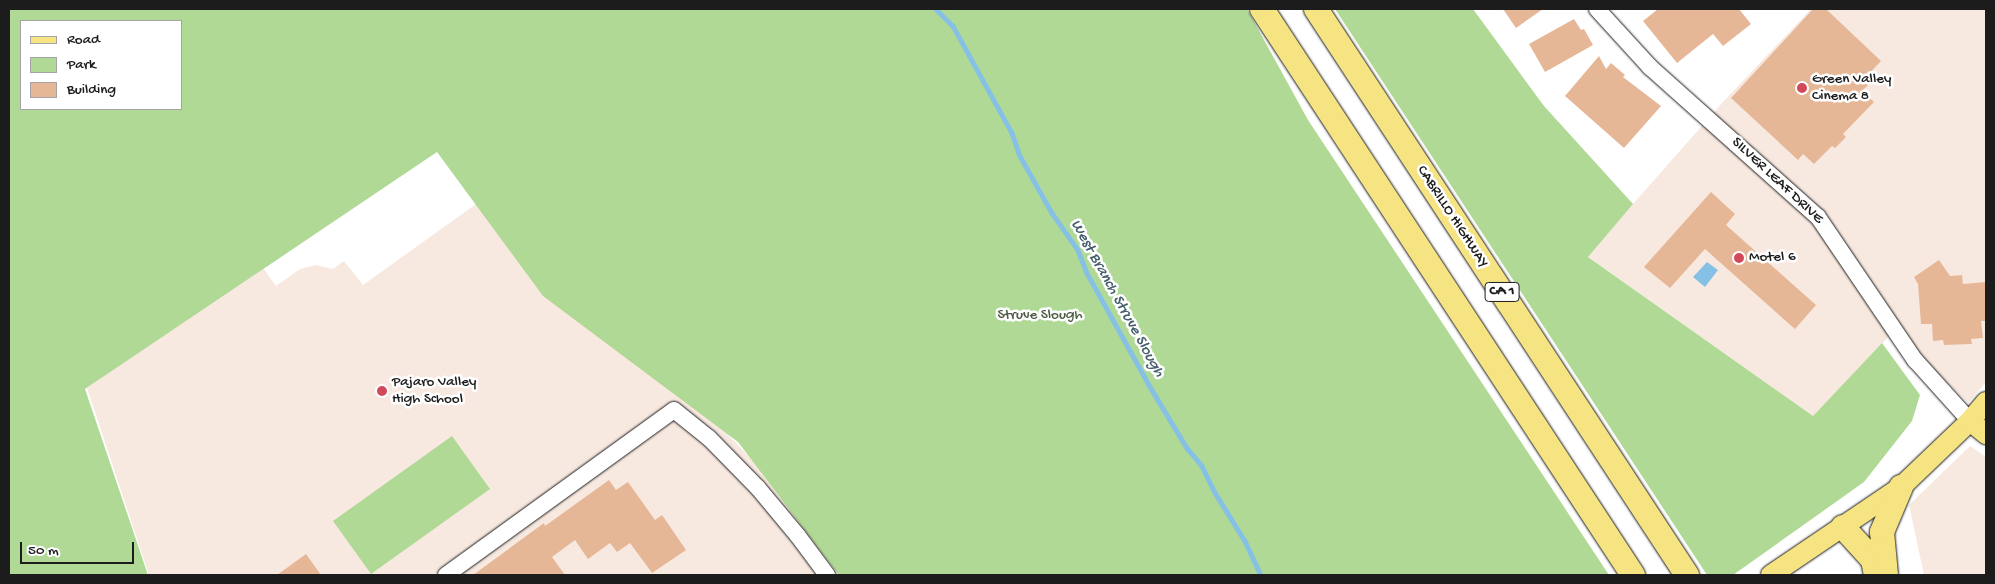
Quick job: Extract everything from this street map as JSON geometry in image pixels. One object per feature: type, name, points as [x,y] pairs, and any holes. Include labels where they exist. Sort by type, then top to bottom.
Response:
[{"type":"highway","points":[[1262,9],[1634,575]]},
{"type":"highway","name":"CABRILLO HIGHWAY","points":[[1316,9],[1687,575]]},
{"type":"highway","points":[[1886,575],[1882,532],[1901,487]]},
{"type":"highway","points":[[1843,527],[1873,560],[1876,575]]},
{"type":"main road","points":[[1771,575],[1901,487],[1970,421],[1986,402]]},
{"type":"main road","points":[[1970,421],[1986,434]]},
{"type":"street","name":"SILVER LEAF DRIVE","points":[[1605,12],[1650,67],[1818,217],[1915,360],[1970,421]]},
{"type":"street","points":[[446,575],[674,410],[708,438],[758,488],[798,536],[827,575]]},
{"type":"shaded area","points":[[1811,9],[1986,9],[1986,382],[1968,403],[1894,331],[1813,416],[1587,256],[1723,102]]},
{"type":"shaded area","name":"Pajaro Valley High School","points":[[476,204],[526,272],[720,426],[861,575],[149,575],[87,388],[261,265],[276,286],[300,269],[316,265],[333,269],[344,261],[363,285]]},
{"type":"shaded area","points":[[1970,446],[1986,457],[1986,575],[1924,575],[1909,505]]},
{"type":"green space","name":"Struve Slough","points":[[9,9],[1247,9],[1308,120],[1609,575],[839,575],[738,442],[543,296],[437,152],[85,389],[148,575],[9,575]]},
{"type":"green space","points":[[1335,9],[1473,9],[1544,106],[1633,204],[1588,257],[1813,416],[1882,343],[1920,395],[1912,421],[1864,482],[1733,575],[1707,575]]},
{"type":"green space","points":[[452,436],[490,489],[371,574],[333,521]]},
{"type":"water","points":[[1707,262],[1718,270],[1705,287],[1693,277]]},
{"type":"building","points":[[1503,9],[1543,9],[1516,28]]},
{"type":"building","points":[[1658,9],[1739,9],[1751,24],[1723,46],[1713,34],[1677,63],[1643,21]]},
{"type":"building","name":"Green Valley Cinema 8","points":[[1813,9],[1826,9],[1881,61],[1863,80],[1868,85],[1862,91],[1874,102],[1843,134],[1846,137],[1835,148],[1832,146],[1814,164],[1803,154],[1798,160],[1731,98]]},
{"type":"building","points":[[1574,19],[1581,30],[1584,29],[1593,45],[1545,72],[1529,44]]},
{"type":"building","points":[[1599,56],[1606,69],[1611,63],[1625,75],[1623,77],[1661,106],[1624,148],[1565,96]]},
{"type":"building","name":"Motel 6","points":[[1711,192],[1735,214],[1726,225],[1816,305],[1795,329],[1705,249],[1670,288],[1644,267]]},
{"type":"building","points":[[1939,260],[1950,276],[1962,275],[1963,284],[1986,282],[1986,321],[1981,321],[1983,338],[1971,339],[1972,344],[1944,345],[1943,340],[1933,341],[1932,324],[1921,324],[1918,284],[1914,277]]},
{"type":"building","points":[[609,480],[616,490],[628,482],[655,520],[662,515],[686,550],[652,573],[630,543],[617,552],[610,543],[588,559],[575,540],[552,557],[565,575],[473,575],[544,523],[545,526]]},
{"type":"building","points":[[306,554],[321,575],[277,575]]},
{"type":"waterway","name":"West Branch Struve Slough","points":[[936,9],[953,26],[1012,133],[1020,156],[1052,213],[1078,250],[1087,273],[1149,385],[1187,448],[1202,466],[1214,491],[1245,541],[1261,575]]},
{"type":"place","name":"Green Valley Cinema 8","points":[[1802,88]]},
{"type":"place","name":"Motel 6","points":[[1739,258]]},
{"type":"place","name":"Pajaro Valley High School","points":[[382,391]]}]
